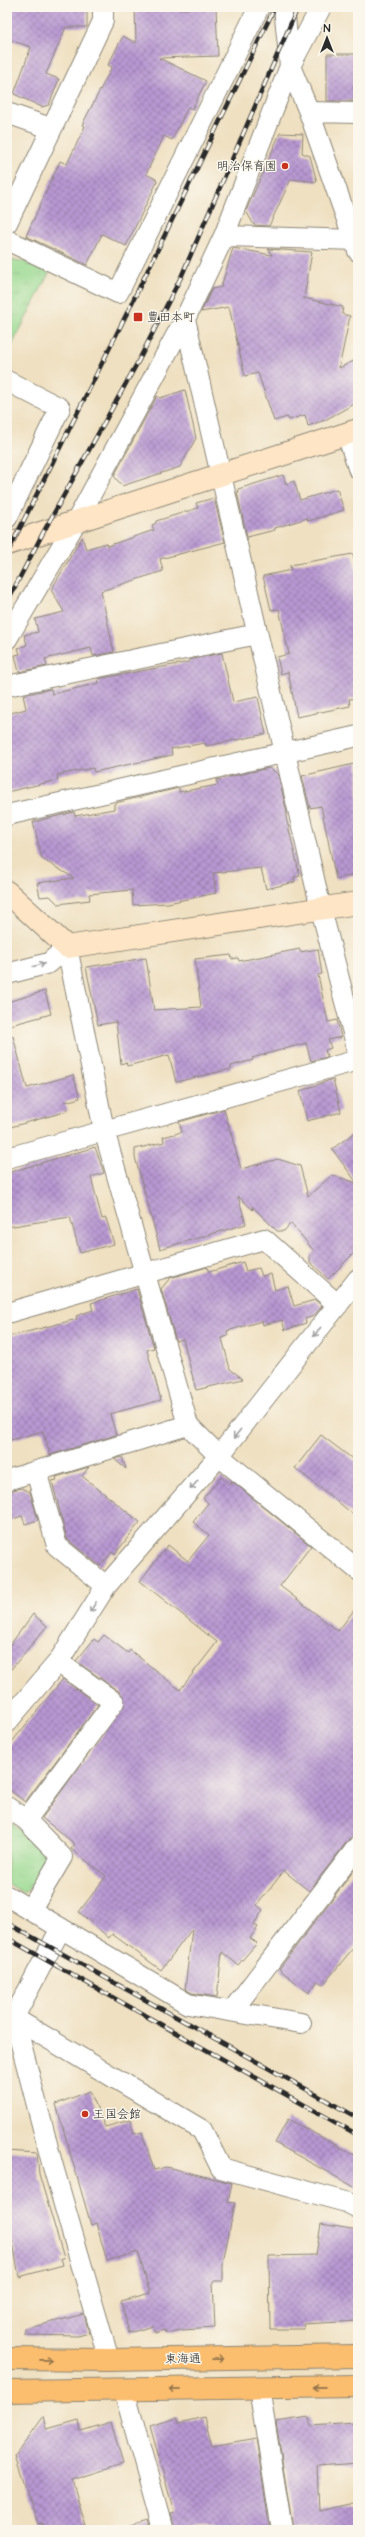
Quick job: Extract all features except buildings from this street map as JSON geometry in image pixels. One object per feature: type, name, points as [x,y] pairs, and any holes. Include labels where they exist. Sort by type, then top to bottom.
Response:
[{"type":"main road","name":"東海通","points":[[7,2359],[109,2360],[358,2356]]},
{"type":"main road","points":[[7,2391],[358,2386]]},
{"type":"street","points":[[7,223],[50,128],[103,21],[103,7]]},
{"type":"street","points":[[7,240],[118,293],[259,7]]},
{"type":"street","points":[[224,236],[356,244],[309,112],[290,66],[284,7]]},
{"type":"street","points":[[7,638],[76,522],[185,319],[224,236],[290,66],[321,7]]},
{"type":"street","points":[[309,112],[358,113]]},
{"type":"street","points":[[7,113],[50,128]]},
{"type":"street","points":[[185,319],[222,474],[257,634],[286,752],[321,909],[358,1052]]},
{"type":"street","points":[[7,381],[60,408],[7,518]]},
{"type":"street","points":[[7,544],[353,432],[358,468]]},
{"type":"street","points":[[7,686],[257,634]]},
{"type":"street","points":[[7,815],[358,736]]},
{"type":"street","points":[[7,892],[67,947],[104,1130],[188,1425],[219,1456],[358,1570]]},
{"type":"street","points":[[7,974],[49,963],[67,947],[358,903]]},
{"type":"street","points":[[7,1158],[358,1060]]},
{"type":"street","points":[[7,1313],[264,1239],[338,1305]]},
{"type":"street","points":[[7,1722],[58,1662],[106,1586],[219,1456],[358,1279]]},
{"type":"street","points":[[7,1480],[188,1425]]},
{"type":"street","points":[[36,1471],[56,1546],[106,1586]]},
{"type":"street","points":[[26,1820],[114,1702],[58,1662]]},
{"type":"street","points":[[7,1807],[26,1820],[62,1857],[31,1909]]},
{"type":"street","points":[[232,2011],[358,1846]]},
{"type":"street","points":[[7,1896],[188,2004],[301,2023]]},
{"type":"street","points":[[61,1928],[10,2015],[109,2360]]},
{"type":"street","points":[[10,2015],[202,2130],[221,2168],[346,2202],[358,2208]]},
{"type":"street","points":[[259,2388],[282,2530]]},
{"type":"street","points":[[124,2390],[163,2530]]},
{"type":"green space","points":[[10,260],[23,261],[49,273],[7,355],[7,266]]},
{"type":"green space","points":[[7,1820],[49,1853],[48,1865],[42,1876],[27,1890],[22,1892],[7,1883]]},
{"type":"railway","points":[[7,554],[128,311],[275,7]]},
{"type":"railway","points":[[7,602],[44,531],[139,360],[182,275],[298,7]]},
{"type":"railway","points":[[7,1923],[358,2118]]},
{"type":"railway","points":[[7,1938],[358,2135]]},
{"type":"place","name":"明治保育園","points":[[285,166]]},
{"type":"place","name":"豊田本町","points":[[138,317]]},
{"type":"place","name":"王国会館","points":[[85,2114]]}]
